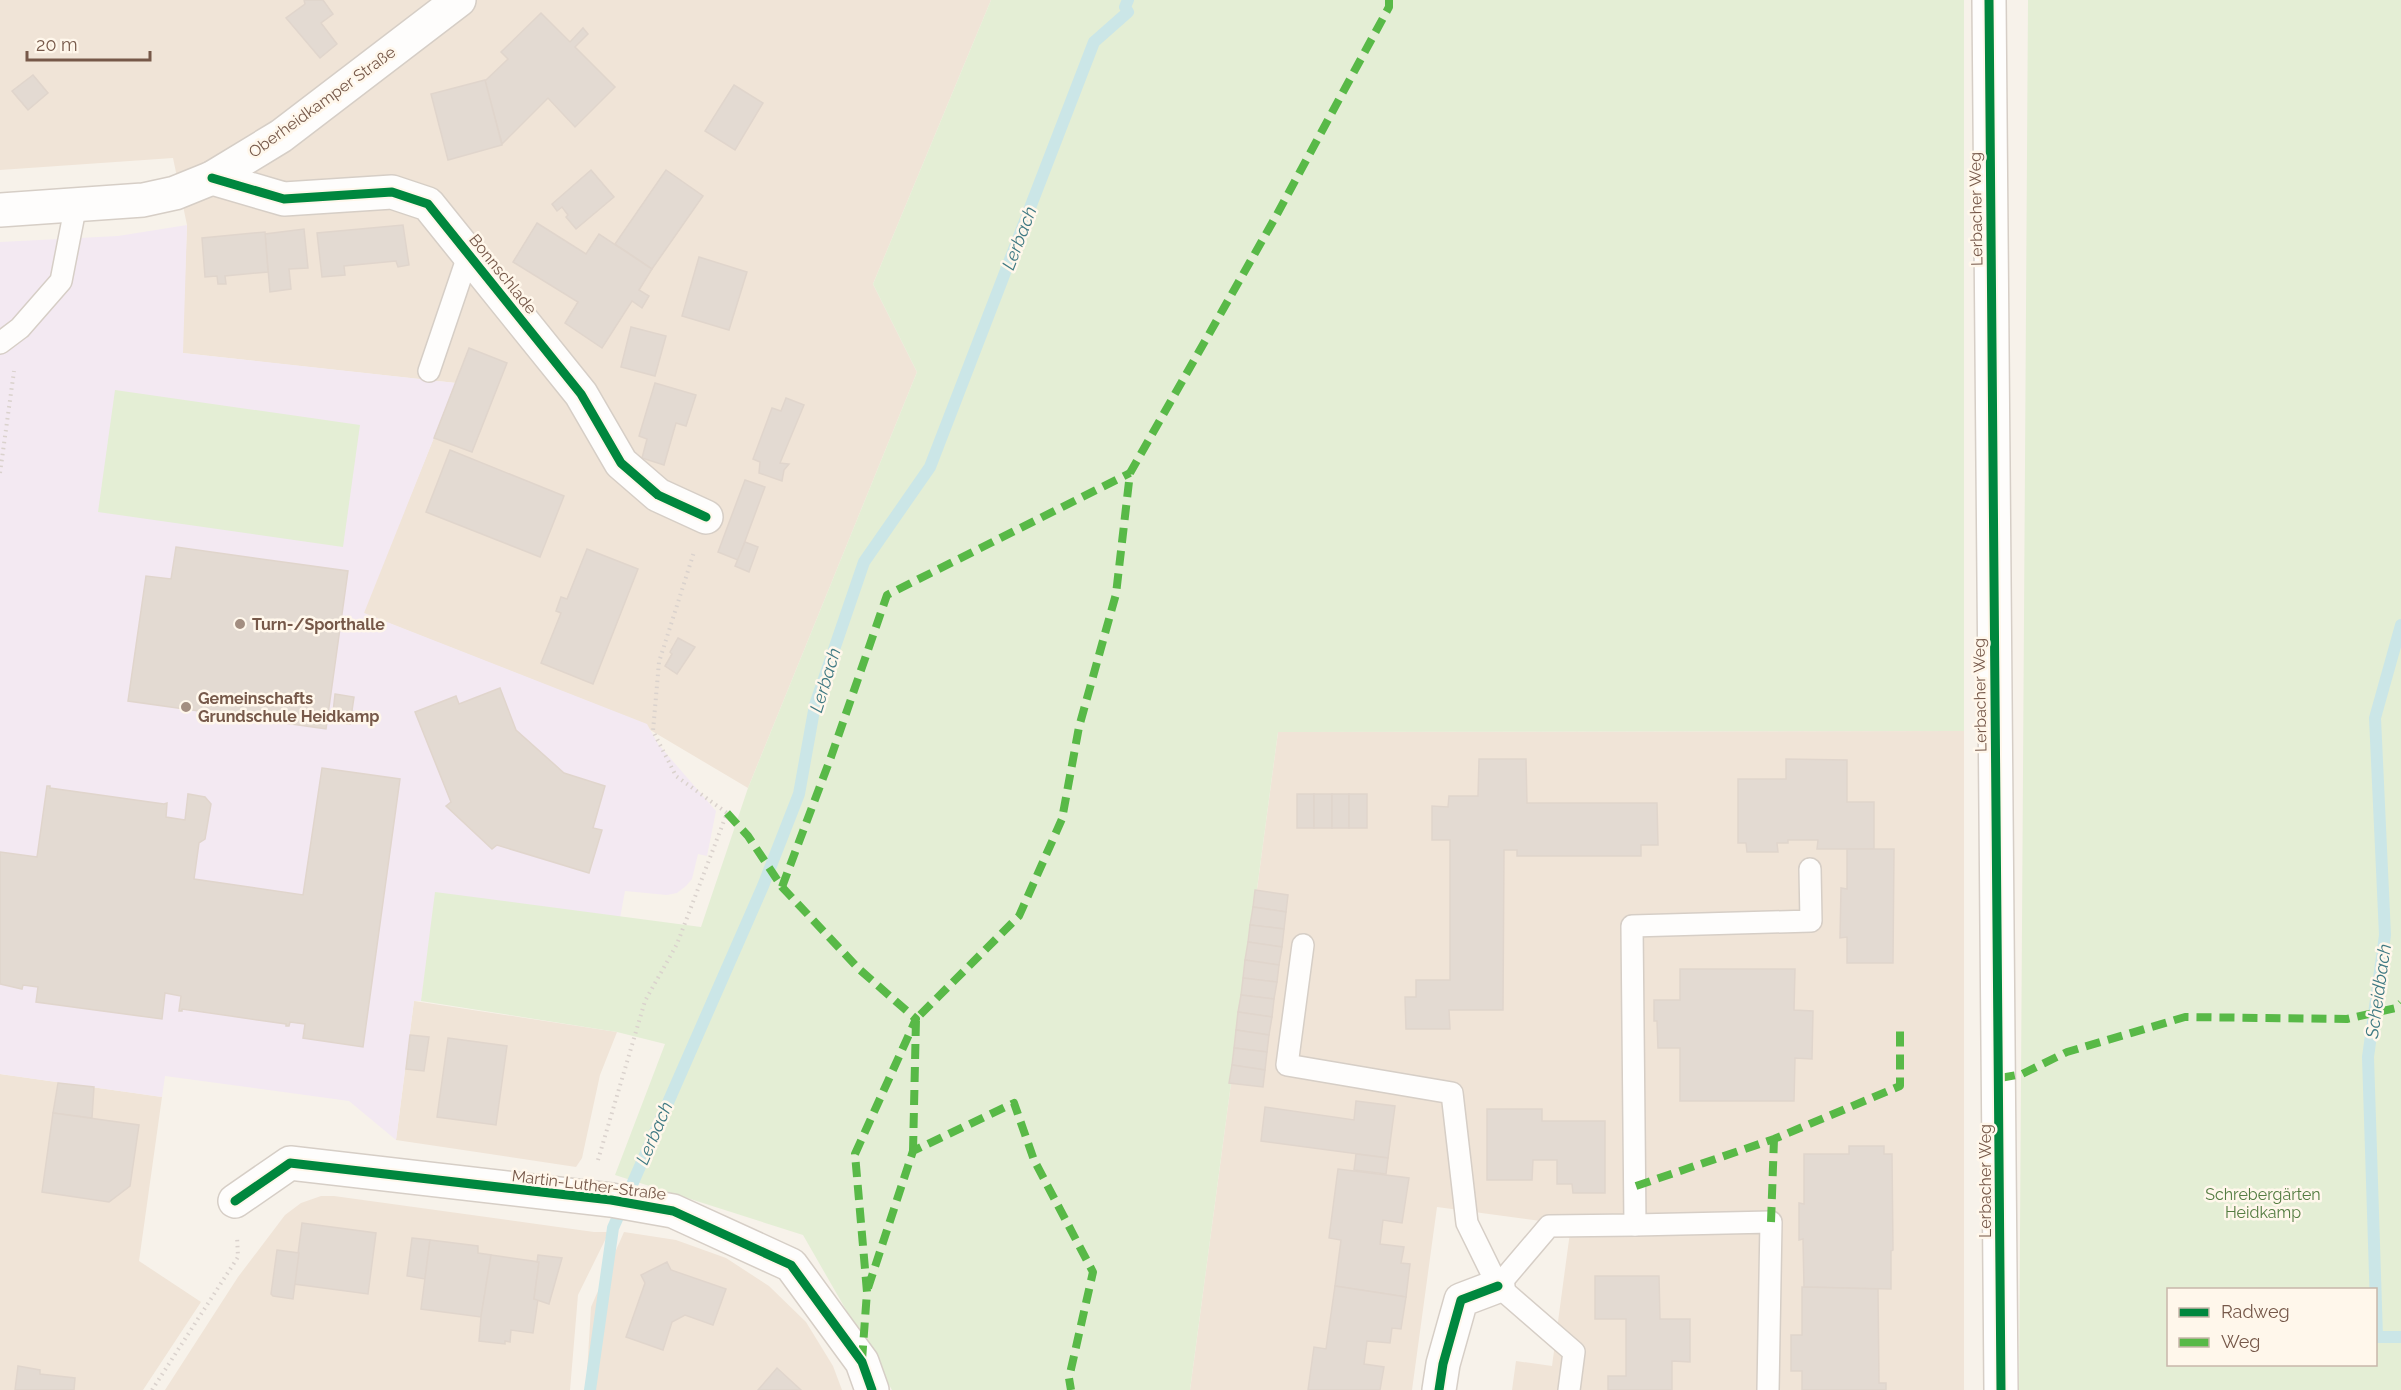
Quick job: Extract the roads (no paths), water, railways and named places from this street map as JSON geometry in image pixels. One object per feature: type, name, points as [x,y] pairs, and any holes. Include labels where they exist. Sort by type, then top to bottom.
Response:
[{"type":"street","name":"Oberheidkamper Straße","points":[[0,210],[142,200],[175,193],[212,178],[281,136],[459,0]]},
{"type":"street","name":"Lerbacher Weg","points":[[1989,0],[2001,1390]]},
{"type":"street","name":"Bonnschlade","points":[[212,178],[284,198],[392,192],[428,204],[581,394],[621,463],[658,495],[706,517]]},
{"type":"street","name":"Martin-Luther-Straße","points":[[235,1201],[290,1163],[602,1200],[673,1211],[791,1265],[862,1362],[872,1390]]},
{"type":"street","points":[[1439,1390],[1443,1364],[1461,1300],[1498,1286]]},
{"type":"lane","points":[[0,343],[20,328],[61,281],[76,204]]},
{"type":"lane","points":[[429,371],[468,256]]},
{"type":"lane","points":[[1635,1225],[1632,926],[1811,921],[1810,869]]},
{"type":"lane","points":[[1303,945],[1287,1065],[1452,1093],[1467,1223],[1498,1286],[1574,1352],[1569,1390]]},
{"type":"lane","points":[[1498,1286],[1549,1226],[1771,1222],[1768,1390]]},
{"type":"waterway","name":"Lerbach","points":[[590,1390],[613,1228],[763,886],[799,794],[815,705],[864,562],[930,467],[1094,42],[1128,12],[1125,7],[1128,0]]},
{"type":"waterway","name":"Scheidbach","points":[[2375,1288],[2368,1057],[2385,935],[2375,718],[2401,625]]},
{"type":"waterway","name":"Scheidbach","points":[[2377,1337],[2401,1337]]},
{"type":"place","name":"Turn-/Sporthalle","points":[[240,624]]},
{"type":"place","name":"Gemeinschafts Grundschule Heidkamp","points":[[186,707]]},
{"type":"park label","name":"Schrebergärten Heidkamp","points":[[2263,1203]]}]
